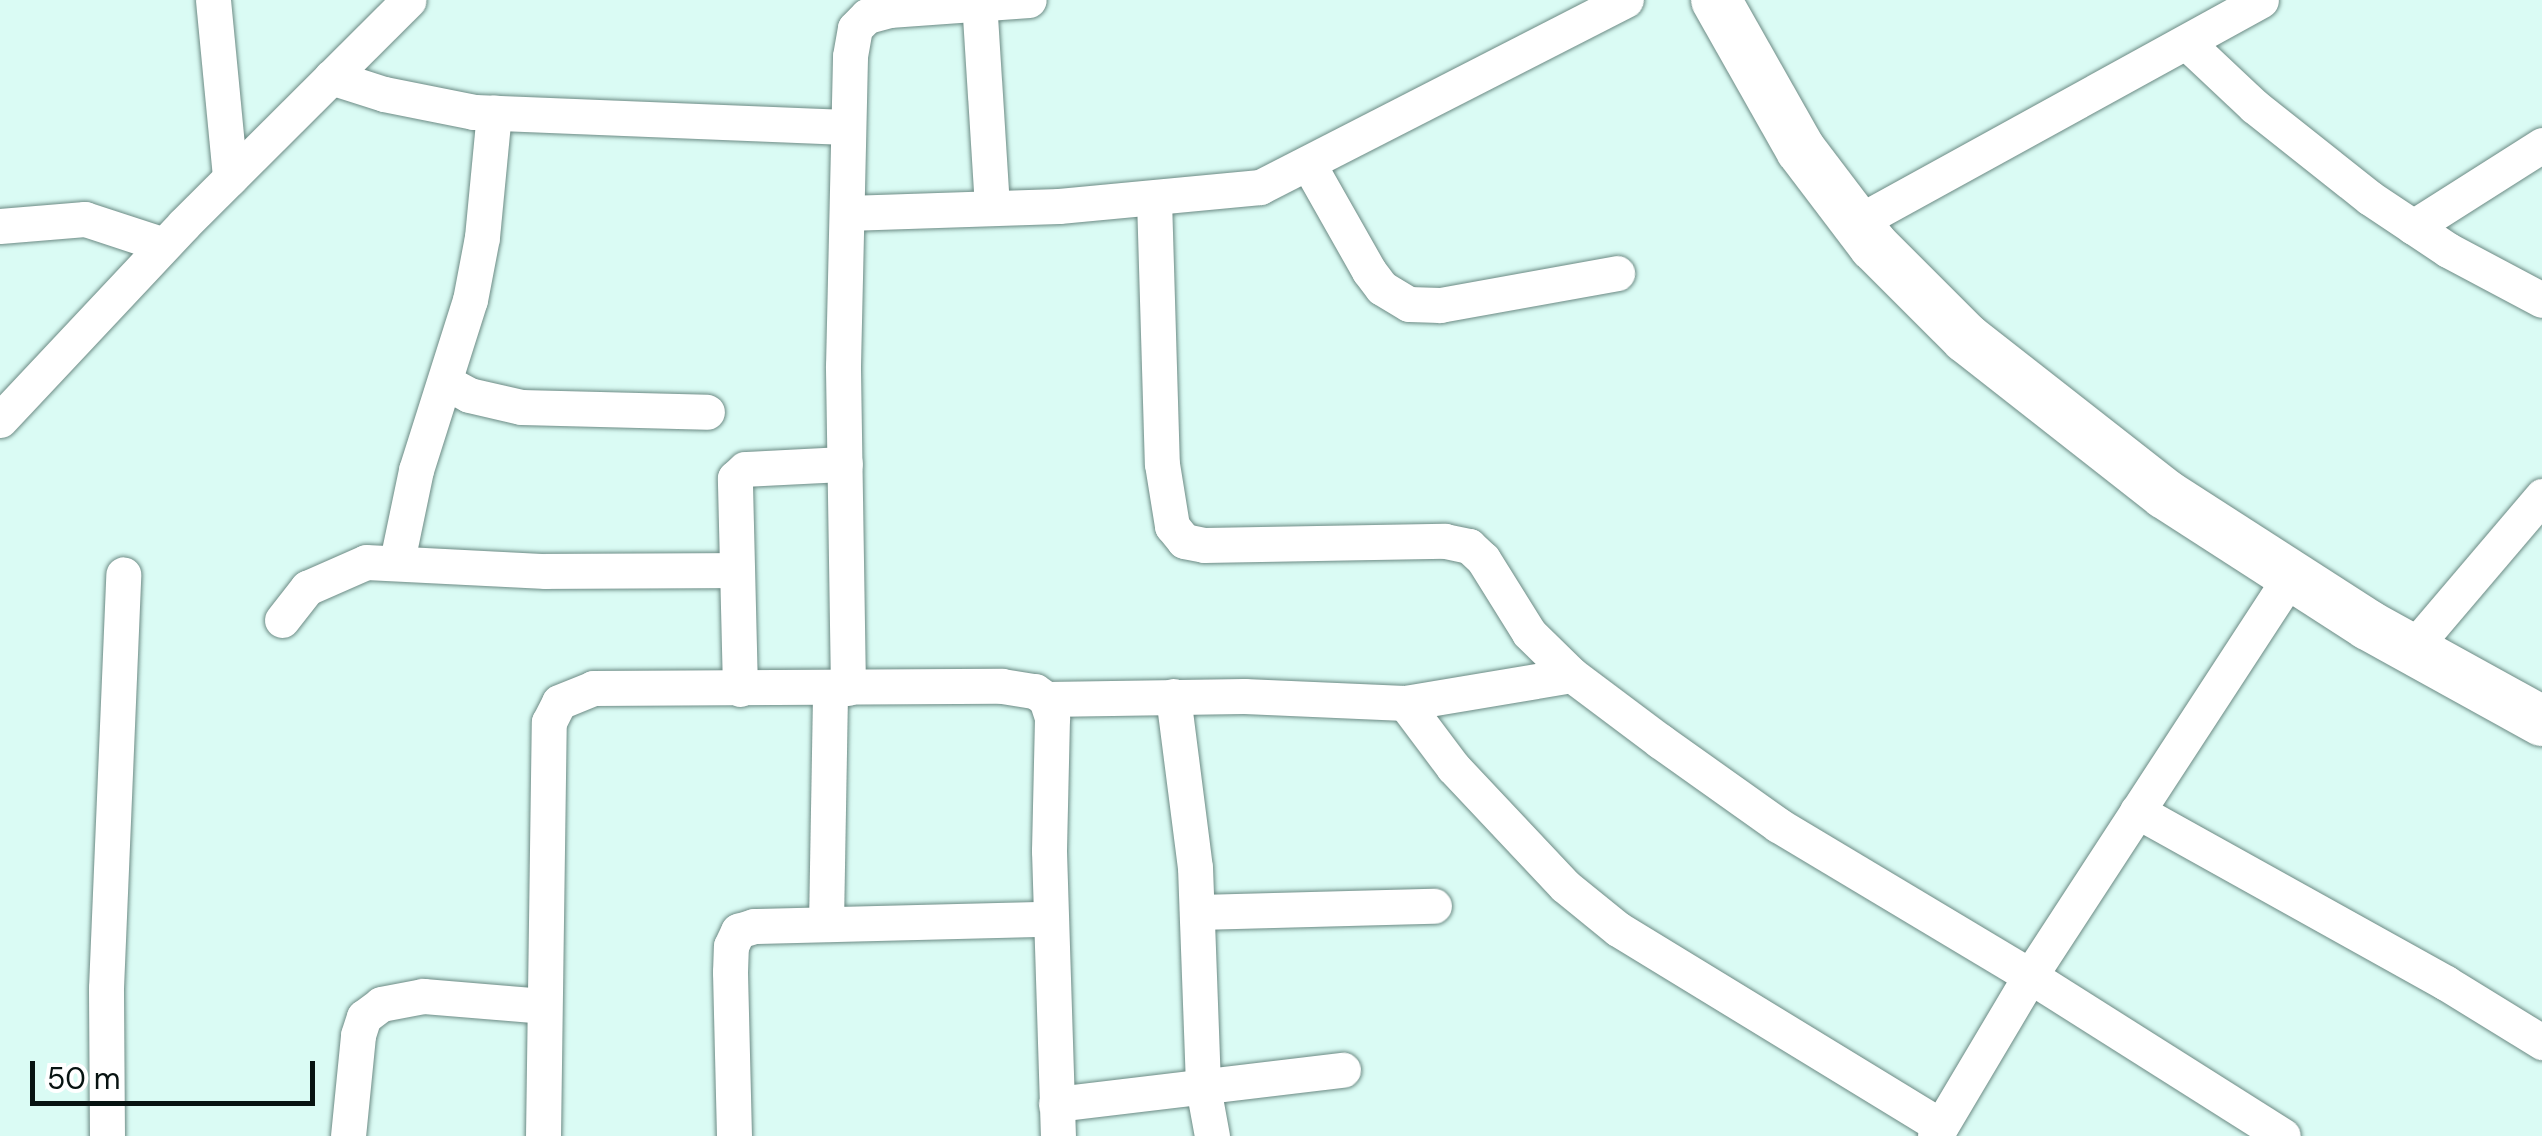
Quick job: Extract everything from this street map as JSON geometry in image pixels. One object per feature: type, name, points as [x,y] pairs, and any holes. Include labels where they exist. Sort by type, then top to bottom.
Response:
[{"type":"street","points":[[214,0],[230,178]]},
{"type":"street","points":[[0,420],[230,178],[408,0]]},
{"type":"street","points":[[826,924],[839,688],[848,127],[855,28],[868,16],[888,10],[1030,0]]},
{"type":"street","points":[[847,213],[1154,198],[1260,187],[1626,0]]},
{"type":"street","points":[[1716,0],[1800,150],[1856,222],[1966,338],[2165,494],[2412,650],[2542,720]]},
{"type":"street","points":[[1856,222],[2261,0]]},
{"type":"street","points":[[979,2],[992,208]]},
{"type":"street","points":[[2187,43],[2254,106],[2413,227],[2542,300]]},
{"type":"street","points":[[332,77],[440,108],[848,127]]},
{"type":"street","points":[[397,561],[416,470],[470,300],[482,238],[494,112]]},
{"type":"street","points":[[2413,227],[2542,145]]},
{"type":"street","points":[[1309,164],[1369,270],[1382,288],[1409,304],[1440,305],[1617,273]]},
{"type":"street","points":[[1154,198],[1162,464],[1172,526],[1184,541],[1445,541],[1469,546],[1483,560],[1529,634],[1572,675],[1778,825],[2030,976],[2274,1133]]},
{"type":"street","points":[[0,226],[85,220],[164,246]]},
{"type":"street","points":[[444,382],[470,395],[521,407],[707,412]]},
{"type":"street","points":[[740,688],[735,478],[745,469],[844,464]]},
{"type":"street","points":[[2412,650],[2542,496]]},
{"type":"street","points":[[282,620],[308,588],[343,569],[397,561],[546,572],[736,570]]},
{"type":"street","points":[[107,1136],[106,988],[123,574]]},
{"type":"street","points":[[1405,703],[1453,767],[1565,886],[1618,929],[1938,1131],[2030,976],[2291,576]]},
{"type":"street","points":[[1046,699],[1173,696],[1405,703],[1572,675]]},
{"type":"street","points":[[543,1136],[548,722],[559,702],[593,688],[1002,686],[1035,691],[1046,699],[1052,718],[1050,919],[1057,1120],[1203,1087],[1343,1070]]},
{"type":"street","points":[[1173,696],[1197,912],[1203,1087],[1212,1136]]},
{"type":"street","points":[[2138,811],[2542,1042]]},
{"type":"street","points":[[1197,912],[1434,906]]},
{"type":"street","points":[[734,1136],[731,946],[738,931],[754,926],[1050,919]]},
{"type":"street","points":[[348,1136],[358,1034],[364,1017],[381,1004],[423,996],[544,1006]]}]
